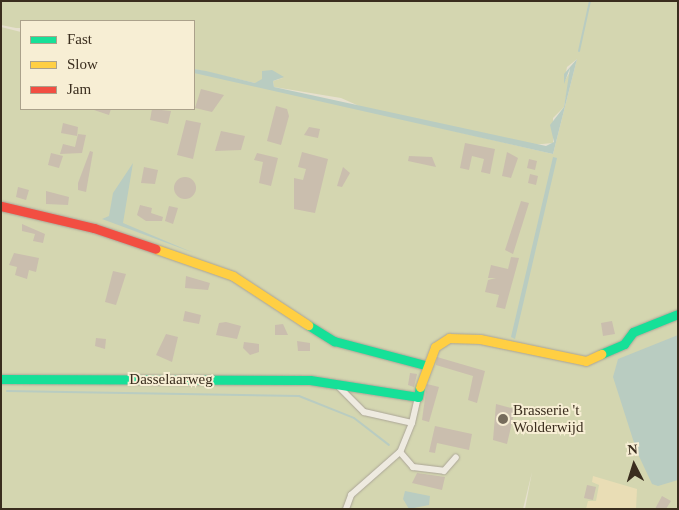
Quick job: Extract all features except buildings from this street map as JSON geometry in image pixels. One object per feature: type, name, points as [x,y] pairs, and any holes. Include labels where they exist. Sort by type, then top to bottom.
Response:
[{"type":"street","points":[[1,206],[94,228],[233,276],[334,341],[425,364]]},
{"type":"street","points":[[346,509],[351,495],[400,452],[412,423],[425,364],[443,340],[464,337],[586,362],[624,344],[633,332],[678,314]]},
{"type":"street","name":"Dasselaarweg","points":[[1,379],[310,380],[340,388],[352,384],[418,397]]},
{"type":"street","points":[[340,388],[364,412],[412,423]]},
{"type":"street","points":[[400,452],[414,467],[444,471],[456,457]]},
{"type":"green space","points":[[1,1],[678,1],[678,509],[525,509],[532,472],[523,509],[1,509],[1,27],[20,32],[20,110],[195,110],[195,71],[553,154],[577,59],[567,67],[564,82],[571,70],[564,107],[553,118],[553,143],[531,145],[366,109],[341,98],[274,87],[273,81],[283,78],[255,83],[195,69],[195,20],[20,20],[20,28],[1,25]]},
{"type":"sand","points":[[593,476],[637,489],[636,509],[586,509],[588,501],[596,501],[599,485],[592,482]]},
{"type":"shaded area","points":[[577,59],[553,154],[195,73],[195,69],[255,83],[262,79],[262,71],[272,70],[284,77],[273,81],[274,87],[546,146],[554,142],[550,125],[564,107],[570,68],[564,84],[564,74]]},
{"type":"shaded area","points":[[553,157],[557,158],[515,339],[511,337]]},
{"type":"shaded area","points":[[133,163],[123,223],[194,253],[102,219],[109,216],[113,193]]},
{"type":"shaded area","points":[[678,335],[678,480],[658,486],[652,484],[637,452],[613,377],[618,359]]},
{"type":"shaded area","points":[[405,491],[430,496],[429,505],[409,509],[403,499]]},
{"type":"waterway","points":[[579,51],[590,1]]},
{"type":"waterway","points":[[7,391],[299,396],[354,418],[389,445]]},
{"type":"traffic: fast","points":[[601,354],[624,344],[633,332],[678,314]]},
{"type":"traffic: fast","points":[[308,325],[334,341],[425,365]]},
{"type":"traffic: fast","points":[[1,379],[310,380],[418,397],[420,387]]},
{"type":"traffic: slow","points":[[156,249],[233,276],[308,325]]},
{"type":"traffic: slow","points":[[420,387],[435,347],[449,338],[480,339],[586,361],[601,354]]},
{"type":"traffic: jam","points":[[1,206],[94,228],[156,249]]},
{"type":"place","name":"Brasserie 't Wolderwijd","points":[[503,419]]}]
